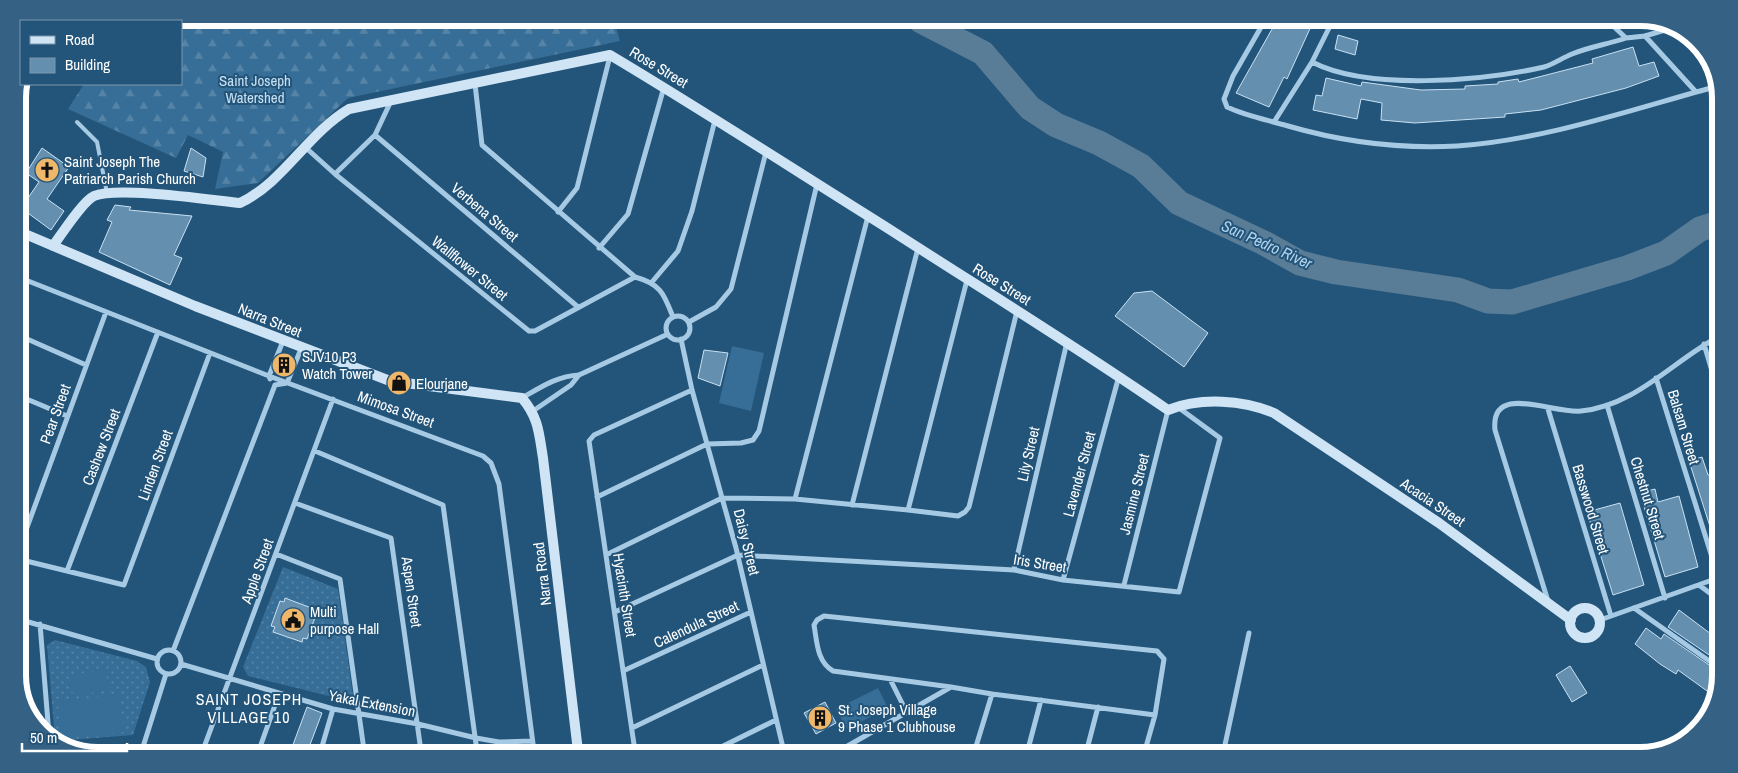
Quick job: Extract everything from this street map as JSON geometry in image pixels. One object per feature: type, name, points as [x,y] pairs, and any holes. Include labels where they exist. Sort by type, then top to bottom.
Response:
[{"type":"street","points":[[1262,26],[1233,76],[1224,99],[1227,107],[1274,122],[1334,137],[1367,142],[1421,146],[1458,146],[1532,135],[1711,88]]},
{"type":"street","points":[[1274,122],[1312,62],[1330,26]]},
{"type":"street","points":[[1613,26],[1626,38]]},
{"type":"street","points":[[1312,62],[1327,70],[1395,80],[1464,79],[1546,66],[1573,54],[1626,38],[1645,36],[1663,31]]},
{"type":"street","points":[[1645,36],[1696,92]]},
{"type":"street","points":[[558,212],[577,188],[610,55]]},
{"type":"street","name":"Rose Street","points":[[106,193],[133,193],[240,203],[251,198],[272,182],[327,123],[349,109],[610,55],[715,119],[1172,408]]},
{"type":"street","points":[[475,84],[482,146],[635,277],[652,282],[666,299],[673,317]]},
{"type":"street","points":[[599,248],[628,214],[664,87]]},
{"type":"street","points":[[335,174],[375,136],[391,101]]},
{"type":"street","points":[[652,282],[678,251],[692,211],[715,119]]},
{"type":"street","name":"Verbena Street","points":[[375,136],[578,307]]},
{"type":"street","name":"Wallflower Street","points":[[305,147],[335,174],[530,331],[535,331],[635,277]]},
{"type":"street","points":[[689,322],[716,306],[731,289],[766,152]]},
{"type":"street","points":[[598,497],[707,444],[741,443],[753,440],[759,432],[817,184]]},
{"type":"street","points":[[53,246],[93,196],[106,193]]},
{"type":"street","points":[[795,499],[868,216]]},
{"type":"street","name":"Narra Street","points":[[26,234],[283,342],[390,381],[522,398]]},
{"type":"street","points":[[852,505],[918,248]]},
{"type":"street","name":"Mimosa Street","points":[[26,280],[287,383],[476,451],[491,463],[498,484],[533,747]]},
{"type":"street","points":[[908,510],[968,280]]},
{"type":"street","points":[[606,555],[722,498],[795,499],[958,516],[965,512],[969,506],[1017,311]]},
{"type":"street","name":"Pear Street","points":[[26,530],[106,312]]},
{"type":"street","points":[[668,334],[668,322],[673,317],[680,316],[689,322]]},
{"type":"street","points":[[668,334],[674,339],[681,340],[689,333],[689,322]]},
{"type":"street","name":"Cashew Street","points":[[67,571],[158,332]]},
{"type":"street","points":[[522,398],[550,381],[566,376],[579,375],[668,334]]},
{"type":"street","points":[[26,339],[86,366]]},
{"type":"street","points":[[1548,602],[1495,430],[1494,419],[1498,409],[1505,404],[1517,403],[1548,409],[1580,411],[1607,405],[1636,393],[1712,339]]},
{"type":"street","name":"Daisy Street","points":[[681,340],[692,390],[738,555],[783,747]]},
{"type":"street","points":[[275,385],[269,376],[283,342]]},
{"type":"street","name":"Lily Street","points":[[1014,570],[1067,342]]},
{"type":"street","points":[[1704,344],[1712,371]]},
{"type":"street","points":[[275,385],[287,383],[301,349]]},
{"type":"street","name":"Linden Street","points":[[67,571],[124,585],[210,353]]},
{"type":"street","points":[[533,411],[571,385],[579,375]]},
{"type":"street","name":"Lavender Street","points":[[1063,580],[1119,376]]},
{"type":"street","name":"Balsam Street","points":[[1656,378],[1712,557]]},
{"type":"street","points":[[173,651],[275,385]]},
{"type":"street","name":"Hyacinth Street","points":[[634,747],[589,442],[594,435],[692,390]]},
{"type":"street","name":"Narra Road","points":[[522,398],[533,411],[543,458],[578,747]]},
{"type":"street","points":[[26,402],[29,400],[67,416]]},
{"type":"street","name":"Apple Street","points":[[204,747],[333,400]]},
{"type":"street","name":"Acacia Street","points":[[1172,408],[1225,402],[1261,407],[1274,413],[1439,523],[1571,620]]},
{"type":"street","name":"Chestnut Street","points":[[1607,405],[1665,598]]},
{"type":"street","name":"Iris Street","points":[[738,555],[1014,570],[1063,580],[1179,592],[1220,438],[1172,408]]},
{"type":"street","name":"Jasmine Street","points":[[1124,585],[1172,408]]},
{"type":"street","name":"Basswood Street","points":[[1548,409],[1611,616]]},
{"type":"street","points":[[315,451],[443,505],[477,747]]},
{"type":"street","name":"Aspen Street","points":[[296,503],[391,538],[421,747]]},
{"type":"street","points":[[276,554],[340,579],[364,747]]},
{"type":"street","points":[[615,612],[738,555]]},
{"type":"street","points":[[26,561],[67,571]]},
{"type":"street","points":[[1600,620],[1712,581]]},
{"type":"street","points":[[1700,586],[1712,595]]},
{"type":"street","points":[[1634,608],[1712,663]]},
{"type":"street","points":[[1588,609],[1597,615],[1600,620],[1599,630],[1591,637],[1586,638],[1576,635],[1571,625],[1571,620],[1577,611],[1588,609]]},
{"type":"street","name":"Calendula Street","points":[[623,671],[751,612]]},
{"type":"street","points":[[1146,747],[1155,715],[1164,659],[1157,651],[824,616],[817,620],[814,625],[821,660],[825,666],[833,670],[992,694],[1155,715]]},
{"type":"street","points":[[26,621],[157,659]]},
{"type":"street","points":[[40,624],[48,727]]},
{"type":"street","points":[[1225,747],[1249,633]]},
{"type":"street","points":[[163,651],[173,651],[180,659],[181,664],[174,673],[166,674],[158,668],[157,659],[163,651]]},
{"type":"street","name":"Yakal Extension","points":[[181,664],[333,709],[418,724],[499,742],[532,741]]},
{"type":"street","points":[[632,728],[763,665]]},
{"type":"street","points":[[143,747],[166,674]]},
{"type":"street","points":[[890,679],[907,713]]},
{"type":"street","points":[[849,747],[951,687]]},
{"type":"street","points":[[260,747],[279,694]]},
{"type":"street","points":[[976,747],[992,694]]},
{"type":"street","points":[[1029,747],[1041,700]]},
{"type":"street","points":[[1088,747],[1098,707]]},
{"type":"street","points":[[322,747],[333,709]]},
{"type":"street","points":[[721,747],[776,720]]},
{"type":"lane","points":[[77,122],[97,142],[106,193]]},
{"type":"green space","name":"Saint Joseph Watershed","points":[[182,26],[616,26],[620,41],[348,98],[258,183],[215,189],[223,152],[188,135],[176,158],[68,109],[83,85],[182,85]]},
{"type":"green space","points":[[732,346],[764,353],[751,411],[719,403]]},
{"type":"green space","points":[[283,567],[338,589],[353,696],[345,700],[248,676],[243,667]]},
{"type":"green space","points":[[55,640],[137,661],[146,667],[150,682],[133,735],[69,740],[54,732],[47,645]]},
{"type":"green space","points":[[106,670],[109,690],[73,696],[70,675]]},
{"type":"green space","points":[[878,688],[888,708],[847,729],[836,709]]},
{"type":"green space","points":[[120,695],[124,732],[62,737],[58,701]]},
{"type":"building","points":[[1274,26],[1311,26],[1287,79],[1284,77],[1269,107],[1236,93]]},
{"type":"building","points":[[1338,35],[1358,41],[1355,55],[1335,49]]},
{"type":"building","points":[[1633,47],[1639,66],[1654,62],[1659,76],[1626,88],[1541,110],[1505,114],[1505,117],[1415,123],[1381,120],[1382,103],[1361,99],[1357,119],[1313,110],[1316,95],[1322,96],[1326,78],[1361,86],[1362,82],[1421,90],[1465,89],[1465,86],[1498,84],[1498,82],[1518,79],[1519,82],[1593,63],[1592,59]]},
{"type":"building","points":[[42,148],[69,167],[47,199],[64,211],[51,230],[26,212],[26,201],[39,182],[26,173]]},
{"type":"building","points":[[191,148],[206,158],[203,177],[184,171]]},
{"type":"building","points":[[115,205],[131,207],[129,210],[192,216],[174,255],[182,258],[170,285],[99,252],[112,222],[107,220]]},
{"type":"building","points":[[1152,291],[1208,333],[1184,367],[1115,316],[1134,293]]},
{"type":"building","points":[[704,350],[728,353],[720,386],[698,378]]},
{"type":"building","points":[[1702,457],[1708,475],[1712,474],[1712,533],[1689,461]]},
{"type":"building","points":[[1655,489],[1658,502],[1679,496],[1698,567],[1665,577],[1640,493]]},
{"type":"building","points":[[1620,503],[1644,585],[1613,595],[1587,512]]},
{"type":"building","name":"Multi purpose Hall","points":[[285,598],[314,609],[312,613],[316,615],[307,639],[303,638],[302,642],[273,632],[275,627],[271,626],[280,601],[284,602]]},
{"type":"building","points":[[1679,610],[1712,635],[1712,657],[1668,627]]},
{"type":"building","points":[[1646,628],[1661,639],[1664,634],[1712,667],[1709,692],[1678,670],[1676,674],[1660,664],[1635,644]]},
{"type":"building","points":[[1570,666],[1587,693],[1572,702],[1556,675]]},
{"type":"building","name":"St. Joseph Village 9 Phase 1 Clubhouse","points":[[825,702],[836,723],[816,734],[804,713]]},
{"type":"building","points":[[307,707],[322,713],[309,747],[292,747]]},
{"type":"waterway","name":"San Pedro River","points":[[931,26],[983,53],[1030,108],[1056,125],[1099,143],[1141,166],[1179,203],[1264,243],[1300,263],[1336,272],[1458,290],[1488,301],[1512,302],[1627,268],[1666,253],[1700,229],[1712,225]]},
{"type":"place","name":"Saint Joseph The Patriarch Parish Church","points":[[47,170]]},
{"type":"place","name":"SJV10 P3 Watch Tower","points":[[284,365]]},
{"type":"place","name":"Elourjane","points":[[399,383]]},
{"type":"place","name":"Multi purpose Hall","points":[[293,620]]},
{"type":"place","name":"St. Joseph Village 9 Phase 1 Clubhouse","points":[[820,718]]},
{"type":"district","name":"SAINT JOSEPH VILLAGE 10","points":[[249,708]]}]
